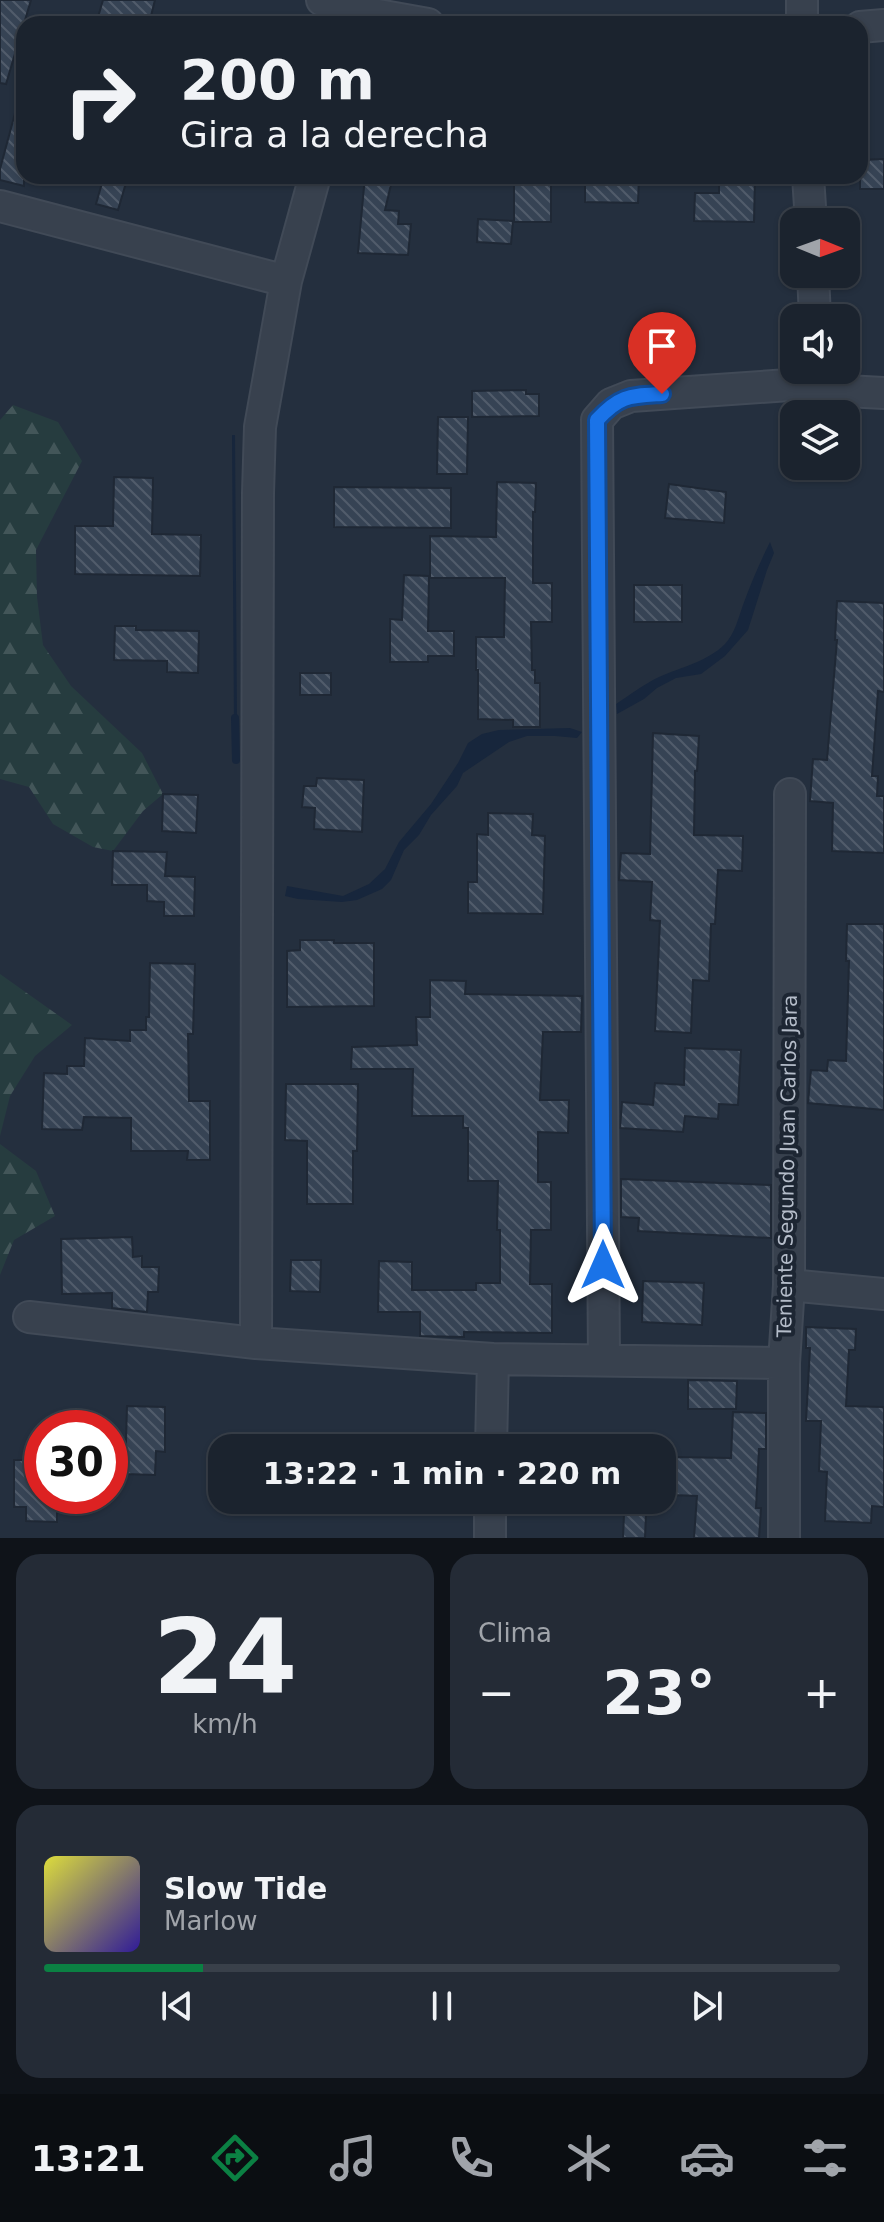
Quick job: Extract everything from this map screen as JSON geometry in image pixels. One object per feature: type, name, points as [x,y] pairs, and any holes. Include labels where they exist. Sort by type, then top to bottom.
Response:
[{"type":"street","points":[[322,0],[383,16]]},
{"type":"street","points":[[256,1343],[260,427],[286,281],[313,184]]},
{"type":"street","points":[[809,184],[810,208]]},
{"type":"street","points":[[0,206],[286,281]]},
{"type":"street","points":[[604,1360],[597,420],[611,404],[631,396],[780,380]]},
{"type":"street","points":[[833,384],[846,391],[884,393]]},
{"type":"street","name":"Teniente Segundo Juan Carlos Jara","points":[[784,1538],[784,1363],[789,1285],[790,794]]},
{"type":"street","points":[[789,1285],[884,1294]]},
{"type":"street","points":[[29,1317],[256,1343],[493,1359],[784,1363]]},
{"type":"street","points":[[491,1434],[493,1359]]},
{"type":"street","points":[[490,1514],[490,1538]]},
{"type":"green space","points":[[13,405],[58,422],[82,461],[36,550],[37,597],[43,645],[71,686],[142,753],[163,794],[143,811],[113,851],[93,847],[53,824],[29,787],[0,779],[0,420]]},
{"type":"green space","points":[[0,974],[72,1025],[35,1056],[10,1096],[0,1136]]},
{"type":"green space","points":[[0,1144],[36,1171],[55,1216],[14,1240],[0,1275]]},
{"type":"water","points":[[232,435],[235,435],[237,725],[234,725]]},
{"type":"water","points":[[770,542],[774,553],[748,630],[725,656],[701,674],[676,678],[617,714],[616,704],[642,686],[702,660],[725,644],[734,631]]},
{"type":"water","points":[[570,728],[582,732],[577,738],[527,736],[509,742],[463,773],[457,786],[404,850],[391,880],[382,889],[357,900],[342,902],[285,896],[287,886],[343,896],[369,884],[385,869],[399,842],[431,804],[468,743],[482,734],[499,730]]},
{"type":"building","points":[[0,0],[31,0],[26,16],[16,16],[16,50],[6,84],[0,83]]},
{"type":"building","points":[[103,0],[155,0],[151,16],[98,16]]},
{"type":"building","points":[[16,110],[16,184],[0,180],[0,169]]},
{"type":"building","points":[[884,159],[884,189],[860,189],[860,184],[868,184],[868,160]]},
{"type":"building","points":[[102,184],[126,184],[118,210],[96,204]]},
{"type":"building","points":[[364,184],[391,184],[385,210],[399,211],[398,224],[411,224],[408,255],[358,253]]},
{"type":"building","points":[[514,184],[551,184],[551,222],[514,222]]},
{"type":"building","points":[[585,184],[639,184],[638,203],[585,202]]},
{"type":"building","points":[[719,184],[755,184],[754,222],[694,221],[695,193],[719,193]]},
{"type":"building","points":[[478,219],[513,221],[511,244],[477,242]]},
{"type":"building","points":[[526,390],[526,394],[539,394],[539,416],[472,417],[472,391]]},
{"type":"building","points":[[438,417],[468,417],[467,474],[437,474]]},
{"type":"building","points":[[114,477],[153,478],[152,534],[201,535],[200,576],[75,574],[75,526],[113,526]]},
{"type":"building","points":[[497,482],[536,483],[533,583],[552,583],[552,622],[531,622],[532,670],[535,670],[535,683],[540,683],[540,727],[513,727],[513,720],[478,719],[476,637],[504,637],[505,578],[430,578],[430,536],[496,537]]},
{"type":"building","points":[[669,484],[726,492],[724,523],[665,518]]},
{"type":"building","points":[[334,487],[451,488],[451,528],[334,527]]},
{"type":"building","points":[[404,575],[429,576],[428,631],[454,631],[454,656],[428,656],[428,662],[390,662],[390,619],[402,620]]},
{"type":"building","points":[[634,585],[682,585],[682,622],[634,622]]},
{"type":"building","points":[[837,601],[884,603],[884,692],[878,691],[872,776],[878,776],[877,796],[884,796],[884,853],[832,851],[833,803],[810,801],[813,759],[827,760],[837,640]]},
{"type":"building","points":[[115,626],[136,626],[136,630],[199,631],[198,673],[167,672],[167,661],[114,660]]},
{"type":"building","points":[[300,673],[331,673],[331,695],[300,695]]},
{"type":"building","points":[[653,733],[699,736],[694,835],[743,836],[742,871],[718,870],[715,924],[711,924],[709,981],[693,980],[691,1033],[655,1031],[660,921],[650,920],[652,882],[619,880],[621,853],[650,854]]},
{"type":"building","points":[[317,778],[364,780],[362,832],[314,829],[315,808],[302,807],[304,786],[316,786]]},
{"type":"building","points":[[163,794],[198,795],[196,833],[162,831]]},
{"type":"building","points":[[488,813],[533,814],[532,835],[545,836],[543,914],[468,913],[468,882],[477,882],[477,834],[488,835]]},
{"type":"building","points":[[113,851],[167,852],[165,876],[195,877],[194,916],[164,916],[164,902],[147,901],[147,885],[112,885]]},
{"type":"building","points":[[847,924],[884,924],[884,1110],[808,1103],[811,1070],[827,1071],[828,1060],[846,1061]]},
{"type":"building","points":[[300,940],[374,943],[374,1006],[287,1007],[287,951],[300,950]]},
{"type":"building","points":[[150,963],[195,964],[193,1034],[188,1034],[189,1101],[210,1101],[210,1160],[187,1160],[188,1151],[131,1151],[131,1118],[84,1117],[82,1130],[42,1129],[44,1073],[67,1074],[67,1066],[84,1066],[85,1038],[130,1041],[130,1030],[146,1030]]},
{"type":"building","points":[[430,980],[466,981],[465,994],[582,996],[581,1032],[543,1032],[540,1100],[569,1100],[568,1133],[538,1132],[538,1182],[551,1182],[551,1230],[531,1230],[530,1284],[552,1284],[552,1333],[464,1332],[464,1337],[420,1336],[420,1312],[378,1312],[379,1261],[412,1262],[412,1290],[476,1290],[476,1283],[500,1283],[498,1181],[468,1181],[468,1128],[463,1128],[463,1116],[412,1116],[413,1069],[351,1069],[352,1047],[417,1045],[416,1017],[430,1017]]},
{"type":"building","points":[[685,1048],[741,1050],[738,1105],[719,1104],[718,1119],[685,1116],[683,1132],[620,1128],[622,1102],[653,1105],[655,1083],[684,1085]]},
{"type":"building","points":[[286,1084],[358,1084],[353,1204],[307,1204],[307,1141],[285,1140]]},
{"type":"building","points":[[621,1179],[771,1185],[771,1238],[638,1231],[639,1218],[621,1217]]},
{"type":"building","points":[[132,1237],[133,1257],[142,1256],[142,1267],[159,1267],[158,1292],[148,1292],[147,1312],[112,1308],[112,1293],[62,1294],[61,1239]]},
{"type":"building","points":[[291,1260],[321,1260],[320,1292],[290,1291]]},
{"type":"building","points":[[643,1281],[704,1283],[702,1325],[642,1322]]},
{"type":"building","points":[[806,1327],[856,1329],[855,1350],[849,1350],[846,1406],[884,1407],[884,1507],[872,1506],[871,1523],[825,1521],[827,1472],[819,1471],[821,1421],[806,1421],[810,1348],[806,1348]]},
{"type":"building","points":[[688,1380],[737,1381],[736,1409],[688,1409]]},
{"type":"building","points":[[127,1406],[165,1407],[165,1452],[156,1451],[155,1475],[128,1474]]},
{"type":"building","points":[[733,1412],[766,1413],[766,1449],[759,1449],[756,1508],[761,1508],[759,1538],[694,1538],[697,1496],[676,1495],[676,1457],[731,1458]]},
{"type":"building","points":[[14,1460],[24,1460],[24,1507],[14,1507]]},
{"type":"building","points":[[26,1514],[57,1514],[57,1522],[26,1521]]},
{"type":"building","points":[[624,1514],[646,1514],[645,1538],[623,1538]]},
{"type":"waterway","points":[[235,718],[236,760]]},
{"type":"route","points":[[603,1265],[597,420],[611,404],[631,396],[662,394]]}]
